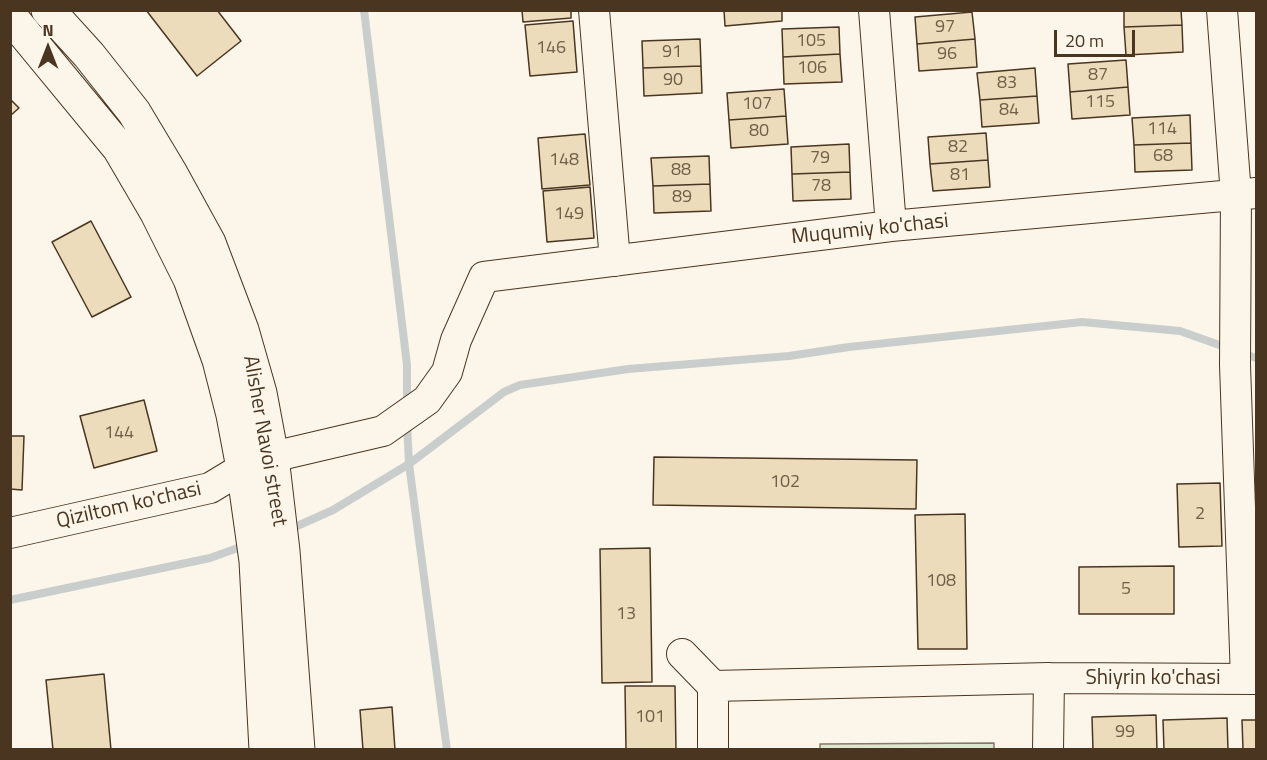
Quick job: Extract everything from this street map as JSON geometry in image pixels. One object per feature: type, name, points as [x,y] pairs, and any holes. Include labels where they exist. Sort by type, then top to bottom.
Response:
[{"type":"main road","name":"Alisher Navoi street","points":[[48,10],[89,55],[134,112],[209,243],[242,330],[260,393],[257,462],[298,750]]},
{"type":"main road","name":"Alisher Navoi street","points":[[10,16],[119,148],[157,213],[189,279],[219,360],[233,415],[257,462]]},
{"type":"main road","name":"Alisher Navoi street","points":[[266,750],[270,556]]},
{"type":"street","points":[[594,10],[615,261]]},
{"type":"street","points":[[874,10],[891,226]]},
{"type":"street","points":[[1222,10],[1246,194],[1236,309],[1235,365],[1251,679]]},
{"type":"street","name":"Muqumiy ko'chasi","points":[[383,431],[427,400],[447,372],[456,340],[484,277],[891,226],[1246,194]]},
{"type":"street","name":"Qiziltom ko'chasi","points":[[10,533],[210,488],[257,462],[383,431]]},
{"type":"street","points":[[682,654],[713,687],[712,750]]},
{"type":"street","points":[[1048,750],[1049,678]]},
{"type":"street","name":"Shiyrin ko'chasi","points":[[713,687],[1049,678],[1251,679]]},
{"type":"green space","points":[[994,743],[994,750],[820,749],[820,744]]},
{"type":"building","points":[[146,10],[217,10],[241,41],[197,76]]},
{"type":"building","points":[[522,10],[571,10],[571,18],[523,22]]},
{"type":"building","points":[[724,10],[782,10],[782,21],[725,26]]},
{"type":"building","points":[[1124,10],[1181,10],[1182,25],[1124,27]]},
{"type":"building","points":[[972,12],[975,39],[917,44],[915,17]]},
{"type":"building","points":[[573,21],[577,72],[530,76],[525,25]]},
{"type":"building","points":[[1182,25],[1183,52],[1126,55],[1124,27]]},
{"type":"building","points":[[839,27],[840,54],[783,57],[782,29]]},
{"type":"building","points":[[700,39],[701,66],[643,68],[642,41]]},
{"type":"building","points":[[975,39],[977,67],[919,71],[917,44]]},
{"type":"building","points":[[840,54],[842,82],[784,84],[783,57]]},
{"type":"building","points":[[1126,60],[1128,87],[1070,92],[1068,64]]},
{"type":"building","points":[[701,66],[702,93],[644,96],[643,68]]},
{"type":"building","points":[[1035,68],[1037,96],[980,100],[977,73]]},
{"type":"building","points":[[1128,87],[1130,115],[1072,119],[1070,92]]},
{"type":"building","points":[[784,89],[786,116],[729,120],[727,93]]},
{"type":"building","points":[[1037,96],[1039,123],[982,127],[980,100]]},
{"type":"building","points":[[10,99],[19,108],[10,116]]},
{"type":"building","points":[[1190,115],[1191,143],[1134,145],[1132,118]]},
{"type":"building","points":[[786,116],[788,144],[731,148],[729,120]]},
{"type":"building","points":[[986,133],[988,160],[930,164],[928,137]]},
{"type":"building","points":[[585,134],[590,185],[542,189],[538,138]]},
{"type":"building","points":[[1191,143],[1192,170],[1135,172],[1134,145]]},
{"type":"building","points":[[849,144],[850,172],[792,174],[791,147]]},
{"type":"building","points":[[709,156],[710,184],[653,186],[651,158]]},
{"type":"building","points":[[988,160],[990,187],[933,191],[930,164]]},
{"type":"building","points":[[850,172],[851,199],[793,201],[792,174]]},
{"type":"building","points":[[710,184],[711,211],[654,213],[653,186]]},
{"type":"building","points":[[590,187],[594,238],[547,242],[543,191]]},
{"type":"building","points":[[91,221],[131,297],[92,317],[52,242]]},
{"type":"building","points":[[144,400],[157,451],[94,468],[80,416]]},
{"type":"building","points":[[10,436],[24,436],[22,490],[10,489]]},
{"type":"building","points":[[654,457],[917,460],[916,509],[653,505]]},
{"type":"building","points":[[1220,483],[1222,546],[1179,547],[1177,484]]},
{"type":"building","points":[[965,514],[967,649],[918,649],[915,515]]},
{"type":"building","points":[[650,548],[652,682],[602,683],[600,549]]},
{"type":"building","points":[[1174,566],[1174,614],[1079,614],[1079,567]]},
{"type":"building","points":[[104,674],[111,750],[53,750],[46,680]]},
{"type":"building","points":[[625,686],[675,686],[676,750],[626,750]]},
{"type":"building","points":[[392,707],[395,750],[363,750],[360,710]]},
{"type":"building","points":[[1156,715],[1157,750],[1093,750],[1092,717]]},
{"type":"building","points":[[1227,718],[1228,750],[1164,750],[1163,720]]},
{"type":"building","points":[[1242,720],[1256,720],[1256,750],[1243,750]]},
{"type":"waterway","points":[[364,10],[407,365],[407,407]]},
{"type":"waterway","points":[[286,531],[333,510],[409,464],[504,392],[520,385],[628,369],[789,356],[849,347],[1082,322],[1180,331],[1256,358]]},
{"type":"waterway","points":[[407,423],[409,464],[447,750]]},
{"type":"waterway","points":[[10,600],[210,558],[246,545]]}]
